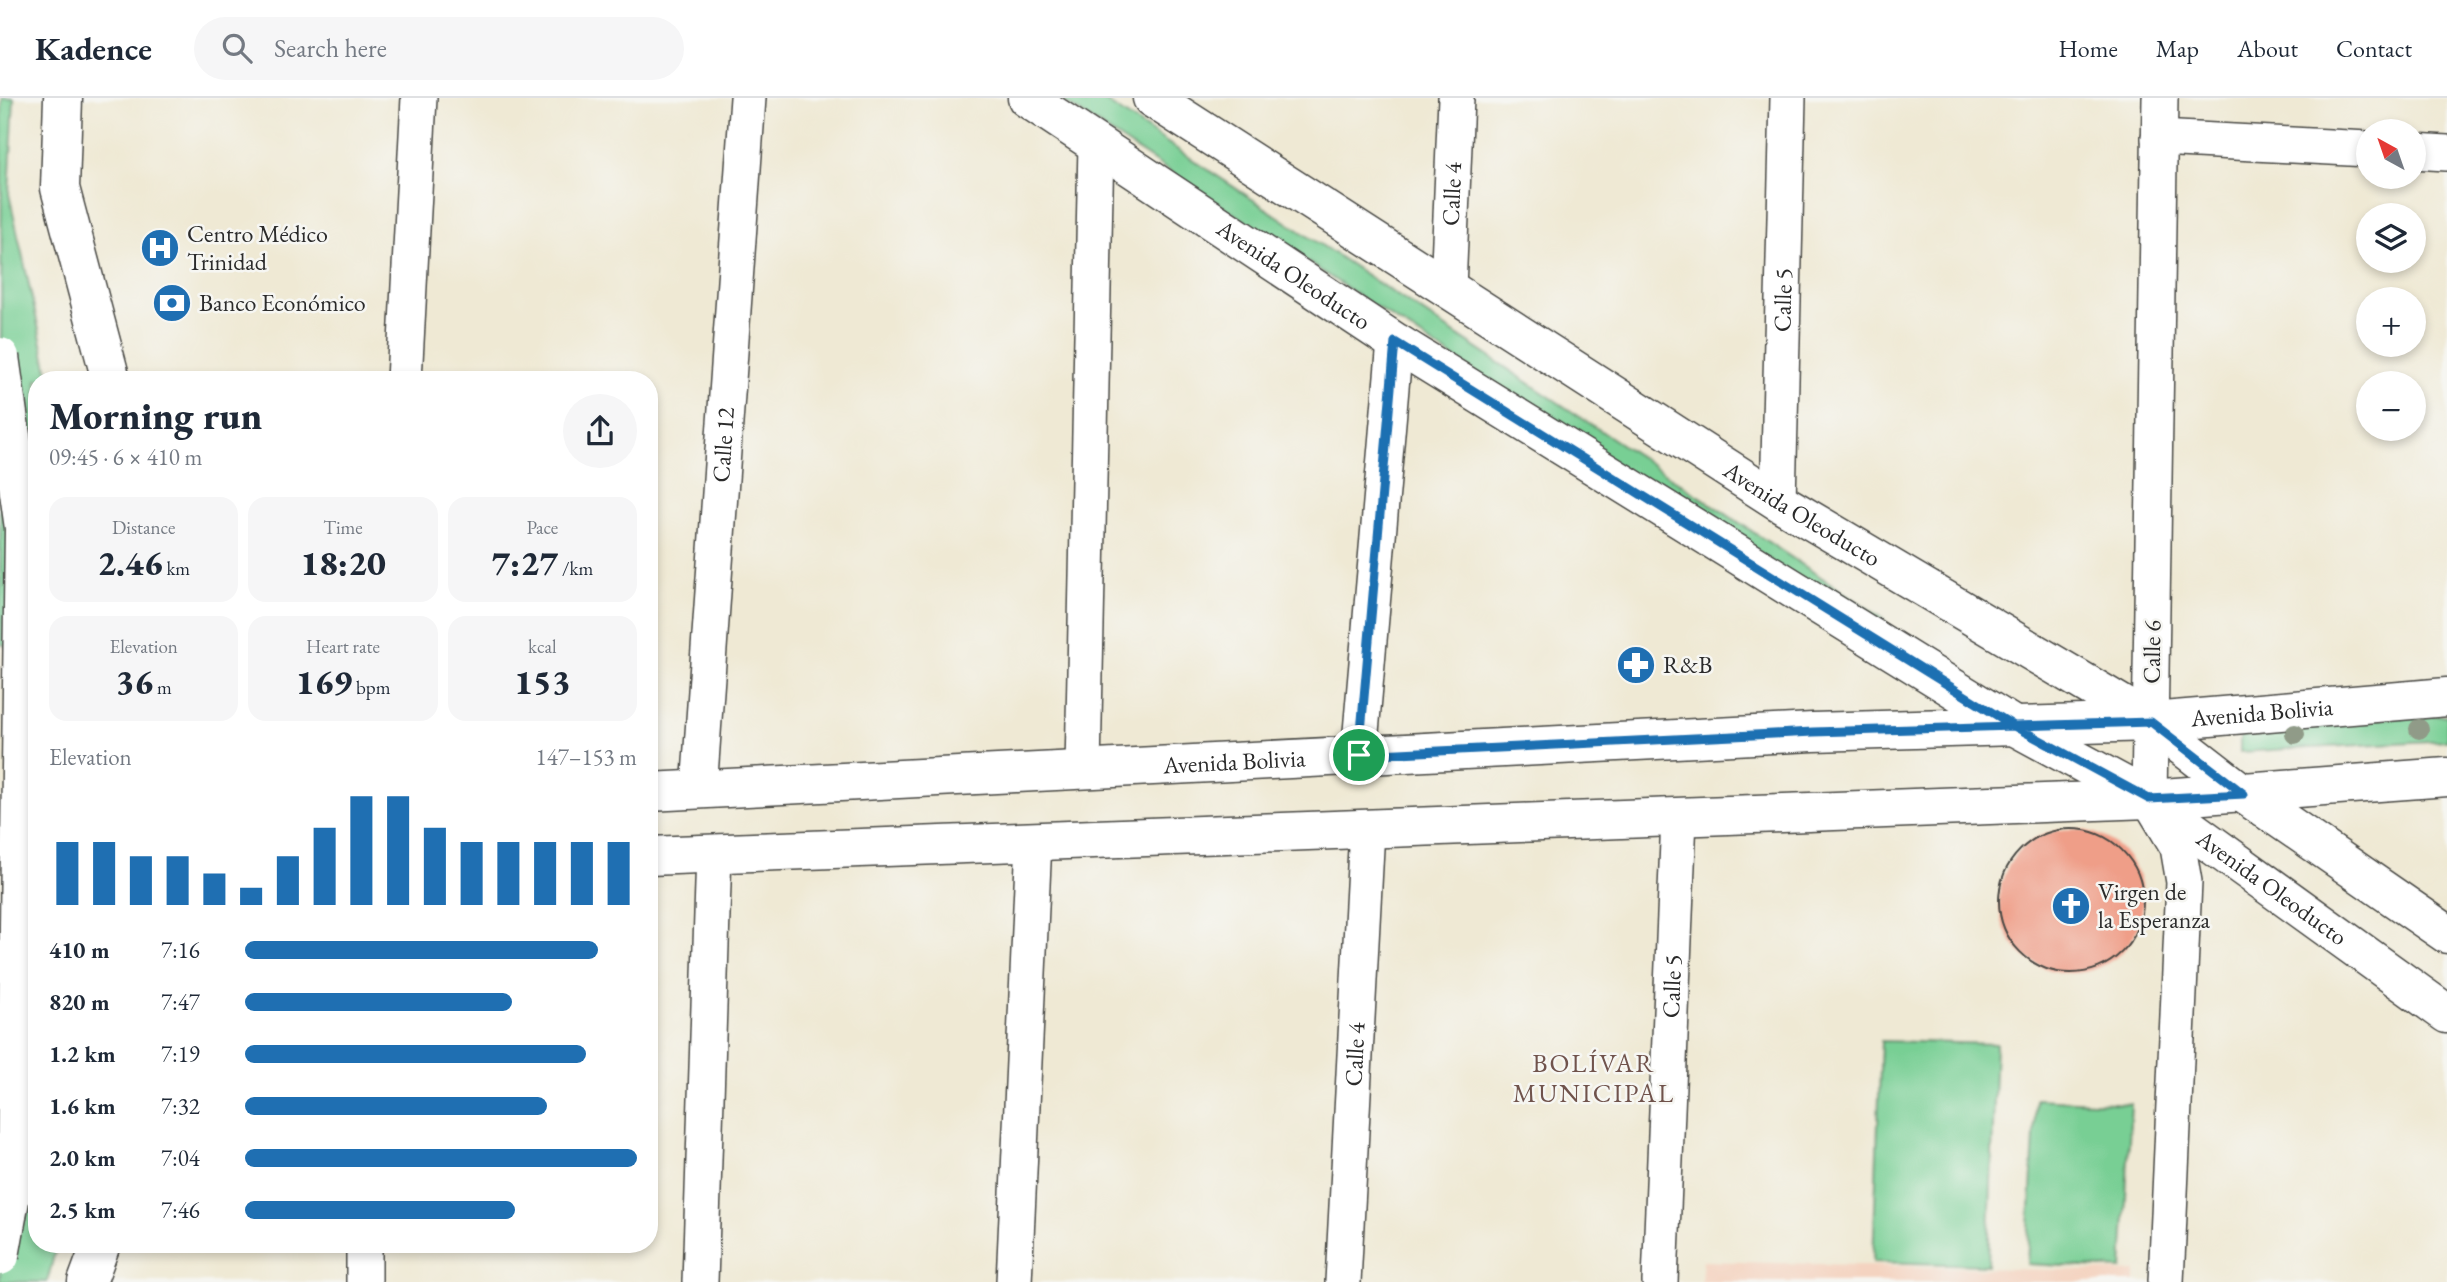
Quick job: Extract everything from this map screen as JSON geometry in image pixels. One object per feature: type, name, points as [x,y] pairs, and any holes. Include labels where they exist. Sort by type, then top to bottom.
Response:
[{"type":"main road","points":[[63,98],[60,188],[109,371]]},
{"type":"main road","name":"Avenida Oleoducto","points":[[1027,98],[1395,342],[2014,726],[2149,799],[2447,1014]]},
{"type":"main road","name":"Avenida Oleoducto","points":[[1169,103],[1447,288],[1778,501],[2151,722],[2244,794],[2447,934]]},
{"type":"main road","points":[[0,357],[24,528],[16,1166],[0,1256]]},
{"type":"main road","points":[[0,701],[28,696]]},
{"type":"main road","name":"Avenida Bolivia","points":[[658,792],[1813,732],[2151,722],[2447,697]]},
{"type":"main road","points":[[658,856],[2149,799],[2447,777]]},
{"type":"main road","points":[[0,1011],[28,1016]]},
{"type":"main road","points":[[87,1282],[98,1253]]},
{"type":"street","points":[[404,371],[419,98]]},
{"type":"street","name":"Calle 12","points":[[699,790],[748,98]]},
{"type":"street","name":"Calle 4","points":[[1447,288],[1456,98]]},
{"type":"street","name":"Calle 5","points":[[1778,501],[1788,98]]},
{"type":"street","name":"Calle 6","points":[[2149,799],[2160,98]]},
{"type":"street","points":[[2159,138],[2356,148]]},
{"type":"street","points":[[1083,769],[1096,144]]},
{"type":"street","points":[[2426,152],[2447,153]]},
{"type":"street","points":[[1359,755],[1395,342]]},
{"type":"street","points":[[2149,799],[2178,848],[2184,882],[2166,1282]]},
{"type":"street","name":"Calle 5","points":[[1660,1282],[1679,817]]},
{"type":"street","name":"Calle 4","points":[[1343,1282],[1367,829]]},
{"type":"street","points":[[1014,1282],[1034,841]]},
{"type":"street","points":[[700,1282],[714,853]]},
{"type":"street","points":[[364,1282],[365,1253]]},
{"type":"shaded area","points":[[1703,1261],[2136,1272],[2136,1282],[1701,1282]]},
{"type":"green space","points":[[2,98],[14,98],[9,194],[48,371],[28,371],[28,652],[0,644]]},
{"type":"green space","points":[[1058,98],[1100,98],[1881,617],[1887,625],[1879,638]]},
{"type":"green space","points":[[2447,715],[2447,740],[2240,752],[2240,726]]},
{"type":"green space","points":[[1881,1041],[1996,1044],[1988,1265],[1873,1262]]},
{"type":"green space","points":[[0,1049],[28,1050],[28,1253],[55,1253],[47,1282],[0,1282]]},
{"type":"green space","points":[[2036,1099],[2131,1104],[2122,1269],[2027,1264]]},
{"type":"building","name":"Virgen de la Esperanza","points":[[2071,829],[2099,834],[2122,850],[2138,873],[2143,901],[2138,929],[2122,952],[2099,968],[2071,973],[2043,968],[2020,952],[2004,929],[1999,901],[2004,873],[2020,850],[2043,834]]},
{"type":"place","name":"Centro Médico Trinidad","points":[[160,248]]},
{"type":"place","name":"Banco Económico","points":[[172,303]]},
{"type":"place","name":"R&B","points":[[1636,665]]},
{"type":"place","name":"Virgen de la Esperanza","points":[[2071,906]]},
{"type":"district","name":"BOLÍVAR MUNICIPAL","points":[[1594,1078]]},
{"type":"route","points":[[1359,755],[1395,342],[2014,726],[2151,722],[2244,794],[2149,799],[2014,726],[1813,732],[1359,755]]}]
